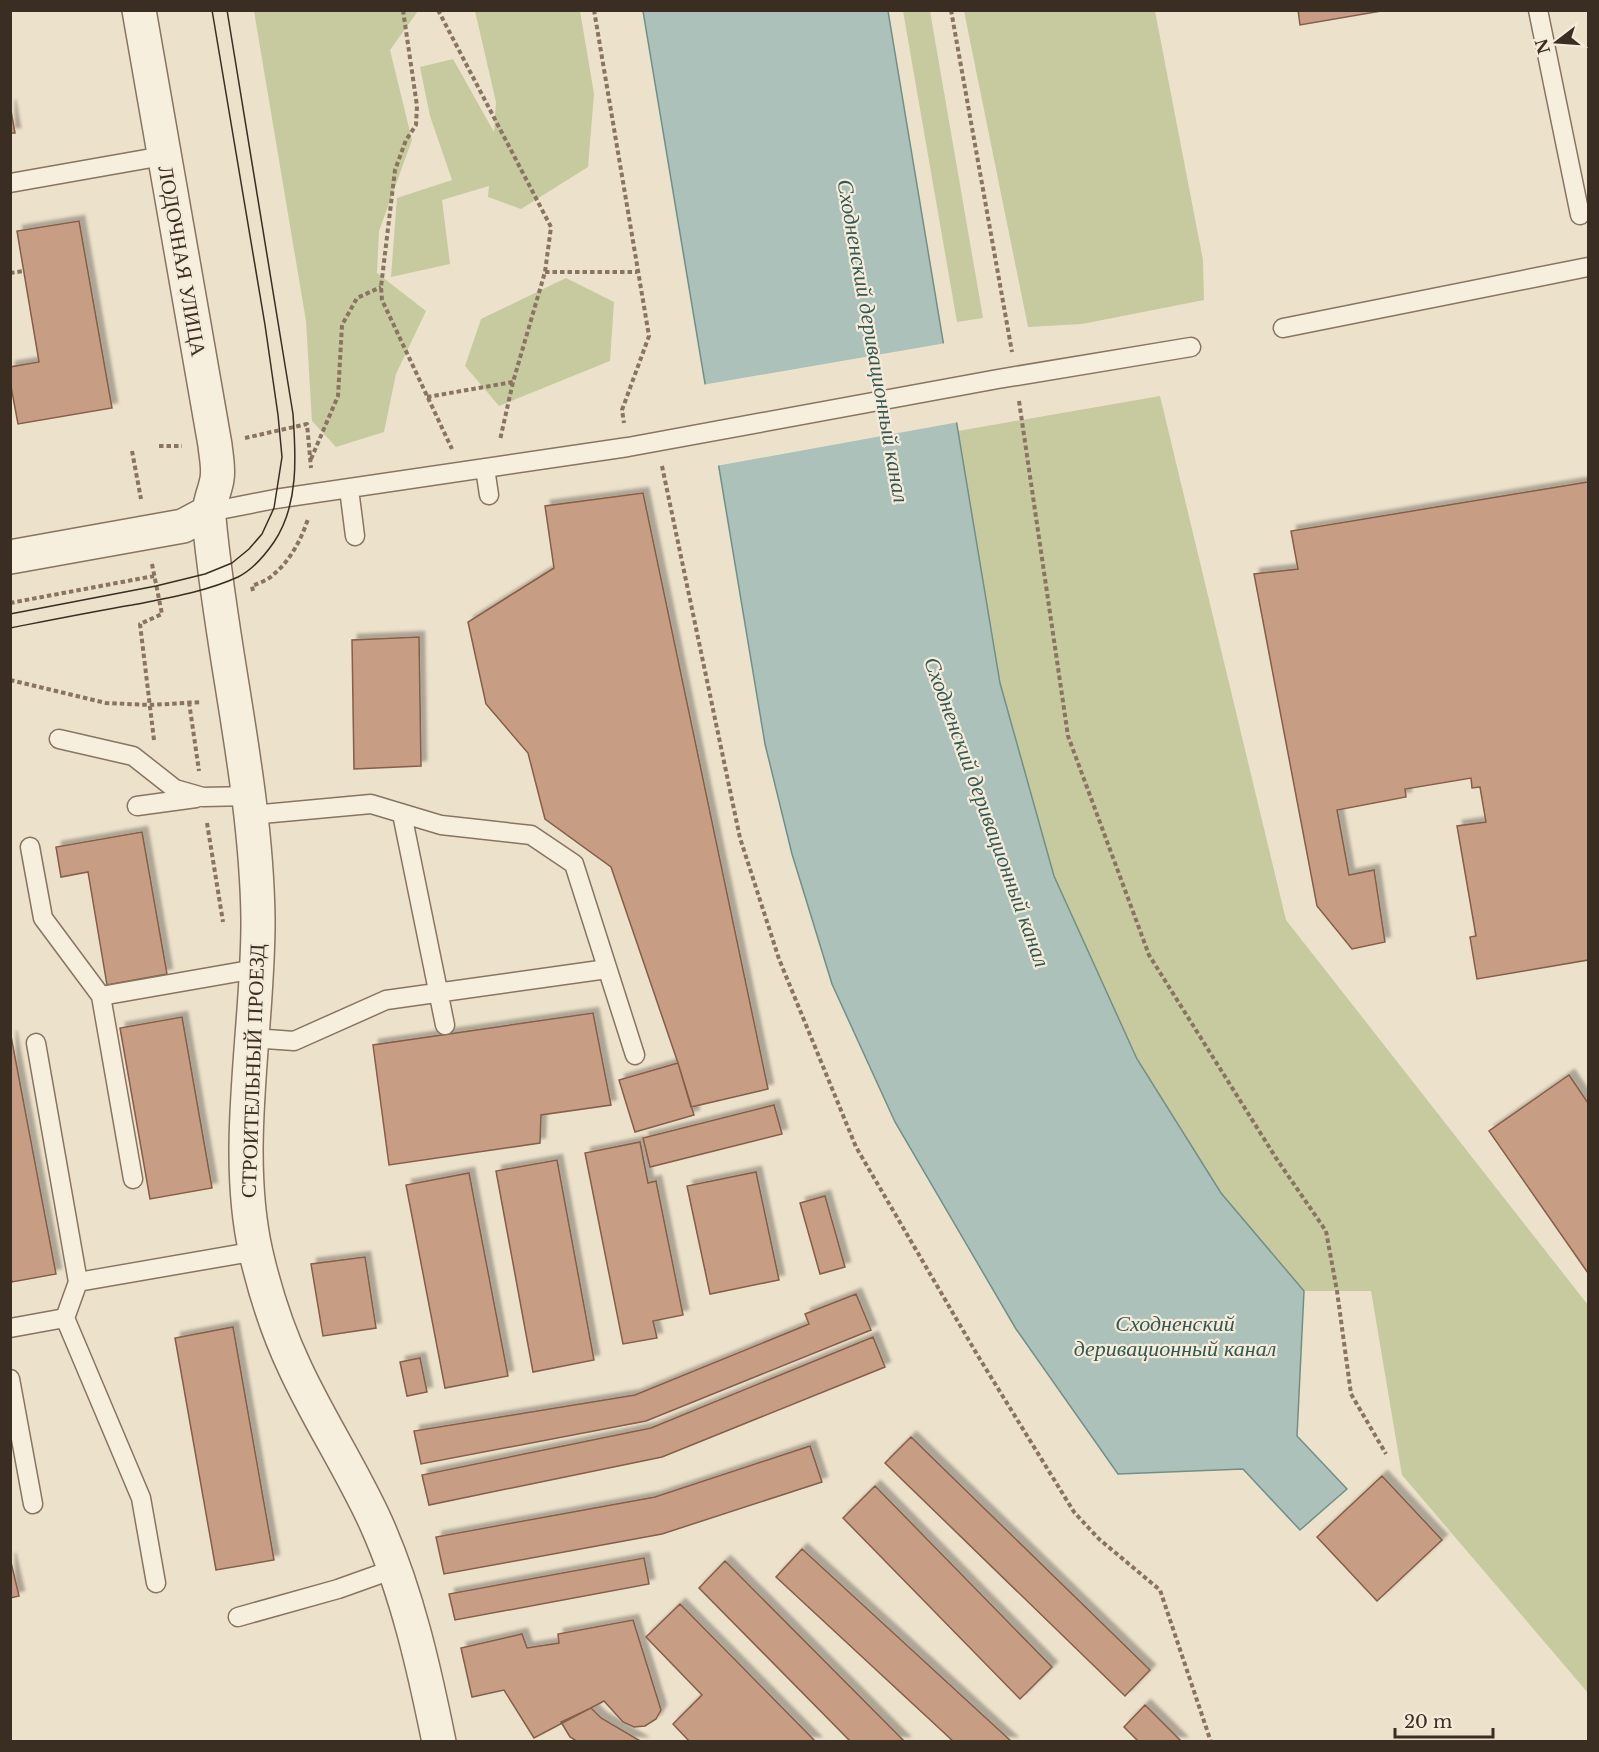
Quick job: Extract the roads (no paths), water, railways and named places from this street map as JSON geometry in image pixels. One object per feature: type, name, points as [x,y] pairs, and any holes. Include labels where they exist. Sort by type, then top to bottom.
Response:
[{"type":"street","name":"ЛОДОЧНАЯ УЛИЦА","points":[[139,10],[215,445],[218,476],[209,512]]},
{"type":"street","points":[[10,557],[183,526],[209,512]]},
{"type":"street","name":"СТРОИТЕЛЬНЫЙ ПРОЕЗД","points":[[209,512],[218,591],[251,806],[256,854],[258,922],[247,1143],[249,1206],[256,1251],[269,1300],[294,1366],[375,1522],[394,1569],[422,1661],[440,1742]]},
{"type":"lane","points":[[1538,10],[1580,215]]},
{"type":"lane","points":[[10,183],[163,156]]},
{"type":"lane","points":[[1283,328],[1588,267]]},
{"type":"lane","points":[[209,512],[666,440],[998,379],[1191,347]]},
{"type":"lane","points":[[489,495],[491,467]]},
{"type":"lane","points":[[349,489],[356,536]]},
{"type":"lane","points":[[59,739],[133,756],[175,789],[203,797],[251,806],[371,804],[441,825],[531,835],[574,864],[635,1055]]},
{"type":"lane","points":[[137,807],[203,797]]},
{"type":"lane","points":[[402,814],[445,1025]]},
{"type":"lane","points":[[30,847],[43,918],[101,996],[133,1179]]},
{"type":"lane","points":[[101,996],[255,969]]},
{"type":"lane","points":[[252,1038],[294,1041],[386,1000],[607,969]]},
{"type":"lane","points":[[36,1043],[78,1282],[65,1318],[141,1498],[156,1583]]},
{"type":"lane","points":[[78,1282],[256,1251]]},
{"type":"lane","points":[[10,1328],[65,1318]]},
{"type":"lane","points":[[10,1379],[33,1504]]},
{"type":"lane","points":[[238,1617],[338,1589],[394,1569]]},
{"type":"water","name":"Сходненский деривационный канал","points":[[643,11],[888,11],[1000,683],[1054,876],[1137,1059],[1221,1193],[1304,1291],[1297,1436],[1347,1489],[1300,1530],[1243,1469],[1118,1474],[1016,1329],[895,1122],[832,984],[792,854],[765,744]]},
{"type":"tram line","points":[[10,614],[156,586],[205,574],[232,563],[249,549],[262,534],[274,508],[282,457],[278,415],[212,10]]},
{"type":"tram line","points":[[10,628],[186,594],[238,577],[253,566],[274,542],[288,512],[295,463],[293,414],[227,10]]}]
